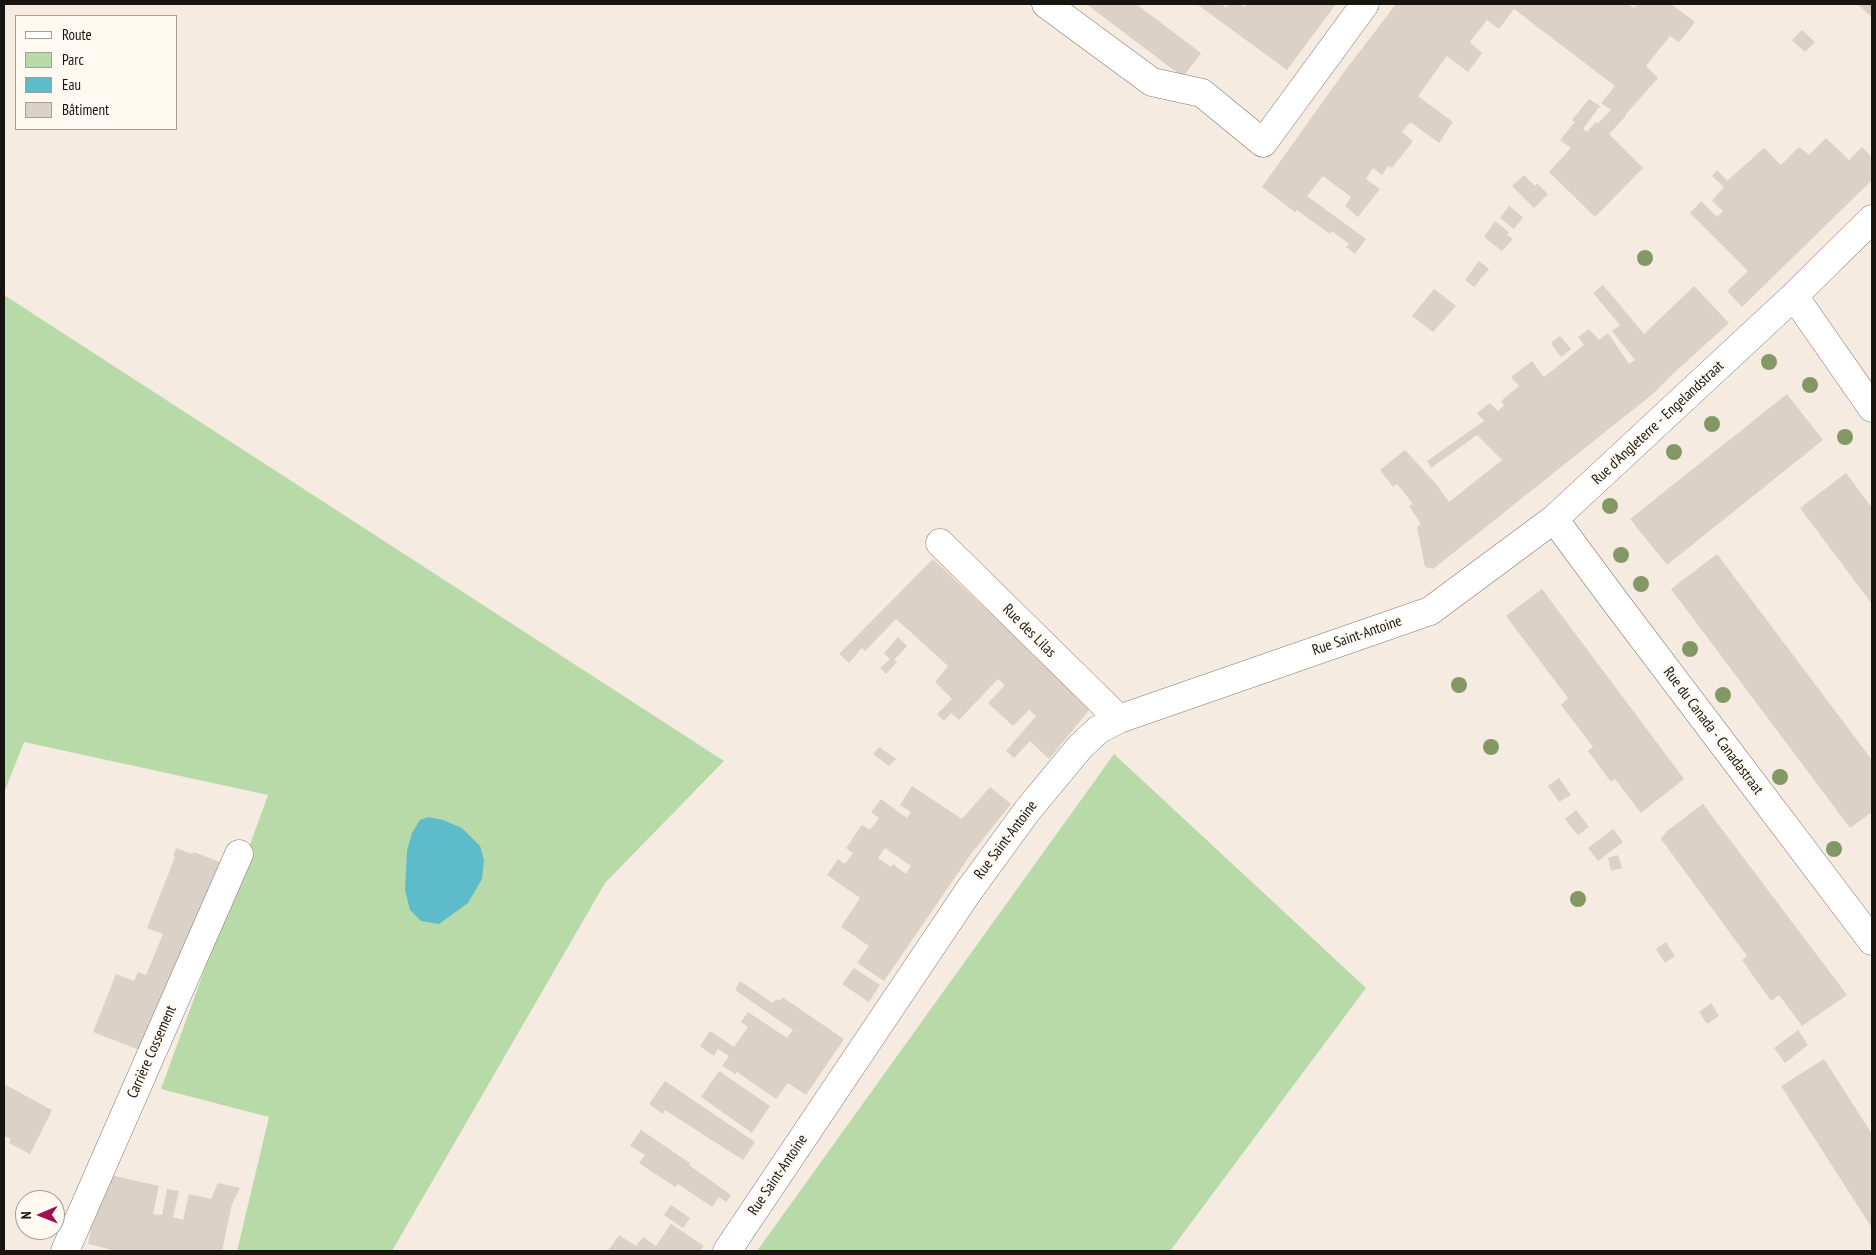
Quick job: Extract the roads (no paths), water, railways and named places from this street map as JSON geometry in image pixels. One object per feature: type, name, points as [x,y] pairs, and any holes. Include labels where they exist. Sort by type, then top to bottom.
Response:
[{"type":"street","points":[[1046,4],[1152,82],[1202,93],[1263,143],[1366,4]]},
{"type":"street","name":"Rue d'Angleterre - Engelandstraat","points":[[1430,611],[1554,519],[1794,296],[1872,219]]},
{"type":"street","points":[[1794,296],[1872,408]]},
{"type":"street","name":"Rue du Canada - Canadastraat","points":[[1554,519],[1872,941]]},
{"type":"street","name":"Rue des Lilas","points":[[940,544],[1119,719]]},
{"type":"street","name":"Rue Saint-Antoine","points":[[727,1251],[968,892],[1027,811],[1080,747],[1098,730],[1119,719],[1430,611]]},
{"type":"street","name":"Carrière Cossement","points":[[65,1251],[240,854]]},
{"type":"water","points":[[428,817],[443,820],[462,828],[480,846],[484,860],[482,879],[468,903],[439,924],[421,921],[410,910],[405,890],[407,851],[412,833],[420,820]]}]
